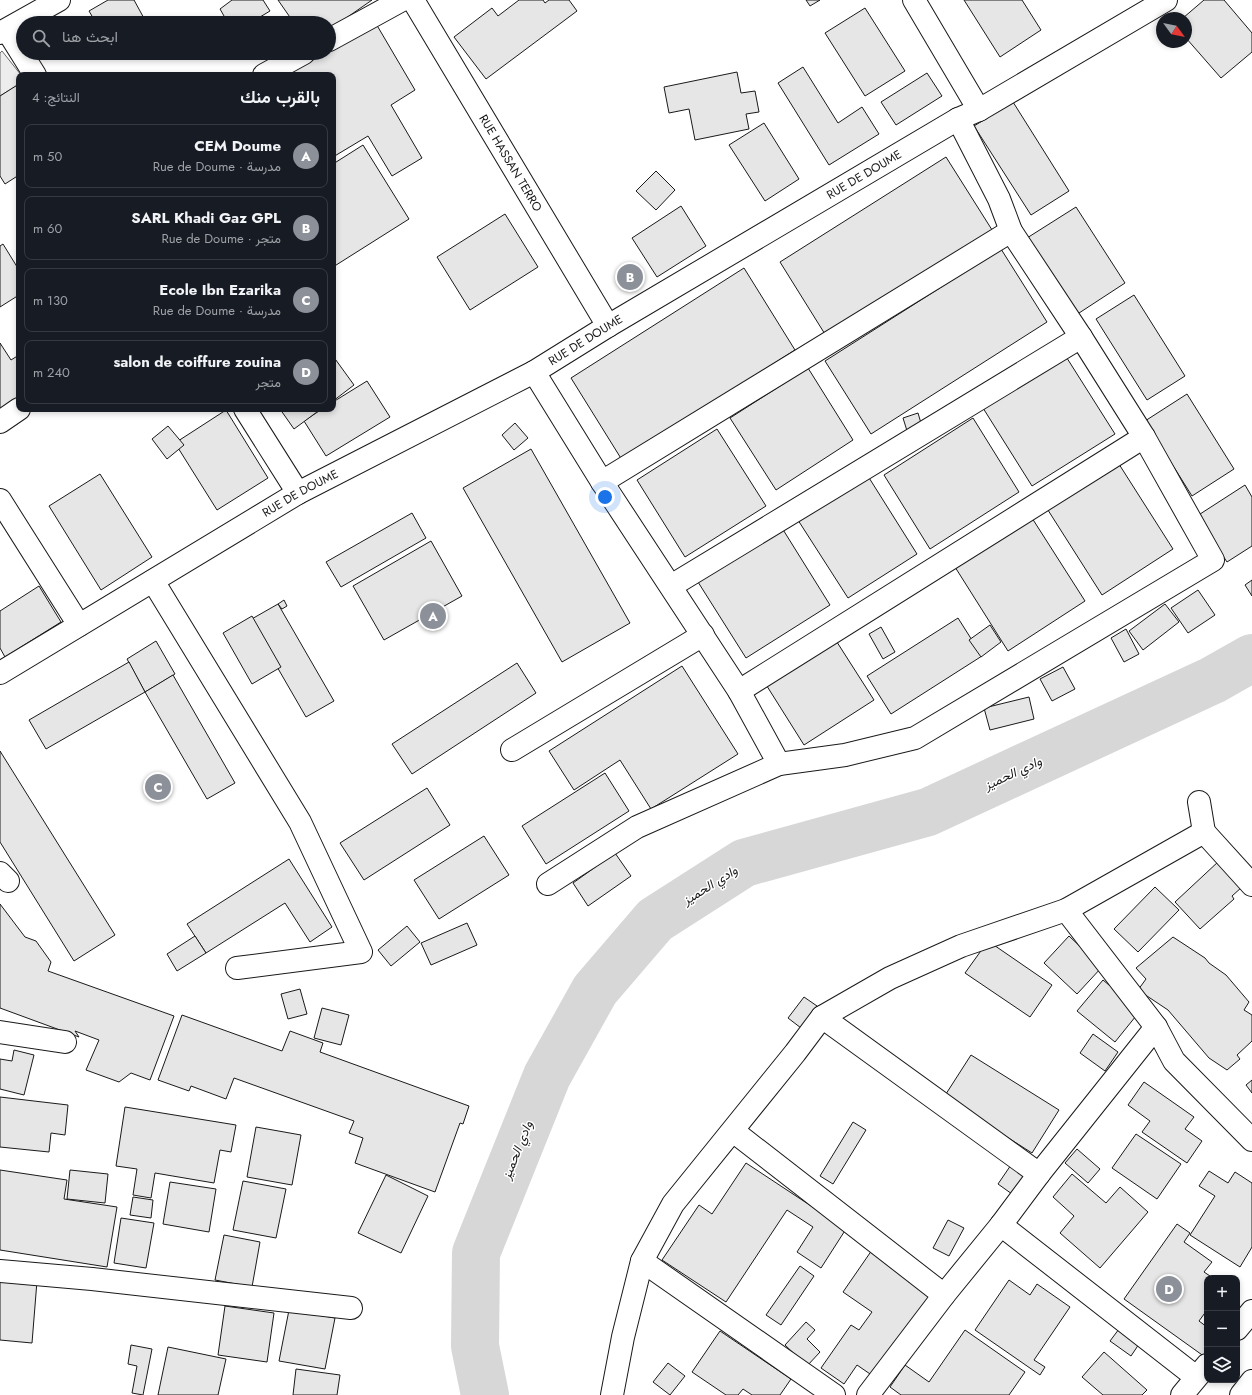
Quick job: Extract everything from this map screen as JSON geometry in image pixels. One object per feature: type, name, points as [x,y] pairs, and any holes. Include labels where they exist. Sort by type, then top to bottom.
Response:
[{"type":"street","points":[[30,16],[59,0]]},
{"type":"street","points":[[336,36],[402,0]]},
{"type":"street","name":"RUE HASSAN TERRO","points":[[413,0],[608,326]]},
{"type":"street","points":[[914,0],[979,110]]},
{"type":"street","name":"RUE DE DOUME","points":[[0,673],[298,493],[534,372],[608,326],[958,120],[979,110],[1166,0]]},
{"type":"street","points":[[16,24],[3,31],[16,49]]},
{"type":"street","points":[[24,60],[33,72]]},
{"type":"street","points":[[269,72],[291,60]]},
{"type":"street","points":[[548,884],[637,827],[779,764],[845,755],[915,738],[1213,560],[1144,437],[1012,231],[1000,199],[958,120]]},
{"type":"street","points":[[602,482],[1012,231]]},
{"type":"street","points":[[671,586],[1081,337]]},
{"type":"street","points":[[534,372],[602,482],[739,691],[779,764]]},
{"type":"street","points":[[0,422],[16,411]]},
{"type":"street","points":[[247,412],[298,493]]},
{"type":"street","points":[[739,691],[1144,437]]},
{"type":"street","points":[[0,500],[79,625]]},
{"type":"street","points":[[153,581],[300,822],[360,952],[237,968]]},
{"type":"street","points":[[512,750],[703,635]]},
{"type":"street","points":[[1199,802],[1204,832],[1252,885]]},
{"type":"street","points":[[612,1395],[623,1337],[642,1261],[673,1204],[733,1131],[822,1017],[890,978],[961,946],[1066,910],[1204,832]]},
{"type":"street","points":[[1066,910],[1156,1027],[1174,1061],[1252,1140]]},
{"type":"street","points":[[822,1017],[1039,1174]]},
{"type":"street","points":[[868,1395],[944,1295],[1001,1225],[1039,1174],[1156,1027]]},
{"type":"street","points":[[0,1032],[65,1042]]},
{"type":"street","points":[[733,1131],[944,1295]]},
{"type":"street","points":[[1001,1225],[1202,1371],[1182,1395]]},
{"type":"street","points":[[642,1261],[834,1395]]},
{"type":"street","points":[[0,1271],[92,1279],[351,1308]]},
{"type":"street","points":[[1240,1325],[1252,1311]]},
{"type":"street","points":[[1241,1395],[1252,1381]]},
{"type":"shaded area","points":[[2,51],[19,72],[16,72],[16,86],[0,96],[0,53]]},
{"type":"building","points":[[108,0],[134,0],[143,16],[92,16],[89,11]]},
{"type":"building","points":[[232,0],[263,0],[270,11],[262,16],[224,16],[220,9]]},
{"type":"building","points":[[278,0],[372,0],[336,25],[336,16],[289,16]]},
{"type":"building","points":[[519,0],[543,0],[545,3],[549,0],[569,0],[577,11],[486,79],[454,37],[492,8],[498,16]]},
{"type":"building","points":[[806,0],[820,0],[810,6]]},
{"type":"building","points":[[964,0],[1022,0],[1041,30],[1000,57]]},
{"type":"building","points":[[1204,0],[1224,0],[1252,33],[1252,52],[1221,78],[1192,45],[1192,12],[1190,12]]},
{"type":"building","points":[[865,8],[905,71],[865,96],[825,33]]},
{"type":"building","points":[[375,22],[415,90],[391,105],[422,158],[392,176],[368,136],[336,155],[336,72],[292,72],[312,60],[336,60],[336,46]]},
{"type":"building","points":[[803,67],[838,123],[862,107],[879,134],[829,165],[778,83]]},
{"type":"building","points":[[737,72],[741,93],[755,91],[759,112],[746,114],[749,129],[695,140],[689,109],[669,113],[664,87]]},
{"type":"building","points":[[927,73],[942,96],[896,125],[881,102]]},
{"type":"building","points":[[16,86],[16,177],[5,184],[0,176],[0,96]]},
{"type":"building","points":[[1013,102],[1069,191],[1031,215],[974,126]]},
{"type":"building","points":[[764,123],[799,179],[765,201],[729,145]]},
{"type":"building","points":[[363,145],[409,219],[336,265],[336,162]]},
{"type":"building","points":[[946,157],[994,233],[828,339],[780,262]]},
{"type":"building","points":[[656,171],[675,190],[656,210],[636,191]]},
{"type":"building","points":[[681,206],[706,246],[657,277],[632,238]]},
{"type":"building","points":[[1076,207],[1125,283],[1076,315],[1027,238]]},
{"type":"building","points":[[505,214],[538,267],[470,310],[437,257]]},
{"type":"building","points":[[3,244],[16,265],[16,297],[0,307],[0,246]]},
{"type":"building","points":[[1001,249],[1047,322],[871,434],[825,361]]},
{"type":"building","points":[[744,268],[795,350],[622,460],[571,378]]},
{"type":"building","points":[[1134,295],[1185,376],[1147,400],[1096,319]]},
{"type":"building","points":[[0,343],[11,360],[16,357],[16,411],[0,421]]},
{"type":"building","points":[[1065,355],[1115,434],[1032,486],[983,408]]},
{"type":"building","points":[[336,360],[354,385],[336,399]]},
{"type":"building","points":[[808,368],[853,440],[776,490],[730,418]]},
{"type":"building","points":[[367,381],[390,417],[326,456],[304,421],[318,412],[336,412],[336,400]]},
{"type":"building","points":[[1187,394],[1234,469],[1192,496],[1145,421]]},
{"type":"building","points":[[223,412],[227,412],[268,478],[217,510],[175,443]]},
{"type":"building","points":[[282,412],[317,412],[294,429]]},
{"type":"building","points":[[918,413],[923,430],[908,434],[903,418]]},
{"type":"building","points":[[973,418],[1019,492],[930,549],[884,475]]},
{"type":"building","points":[[515,423],[528,438],[514,450],[502,435]]},
{"type":"building","points":[[168,426],[184,445],[167,459],[152,439]]},
{"type":"building","points":[[717,429],[766,506],[685,557],[637,480]]},
{"type":"building","points":[[531,449],[630,623],[562,662],[463,488]]},
{"type":"building","points":[[1117,461],[1173,549],[1102,595],[1046,507]]},
{"type":"building","points":[[866,473],[917,554],[848,598],[796,517]]},
{"type":"building","points":[[100,474],[152,557],[101,590],[49,506]]},
{"type":"building","points":[[1245,485],[1252,497],[1252,546],[1227,562],[1197,516]]},
{"type":"building","points":[[412,513],[426,538],[341,587],[326,562]]},
{"type":"building","points":[[1032,518],[1085,601],[1008,651],[955,567]]},
{"type":"building","points":[[782,528],[830,605],[746,658],[698,582]]},
{"type":"building","points":[[431,541],[462,596],[384,640],[353,586]]},
{"type":"building","points":[[1252,580],[1252,596],[1245,585]]},
{"type":"building","points":[[39,586],[61,622],[5,657],[0,648],[0,611]]},
{"type":"building","points":[[1198,590],[1215,615],[1188,633],[1171,608]]},
{"type":"building","points":[[284,600],[287,606],[282,609],[278,604]]},
{"type":"building","points":[[278,604],[334,701],[306,717],[250,620]]},
{"type":"building","points":[[1165,604],[1179,622],[1143,650],[1129,631]]},
{"type":"building","points":[[252,616],[281,667],[252,684],[223,633]]},
{"type":"building","points":[[958,618],[982,656],[891,714],[867,676]]},
{"type":"building","points":[[990,625],[1001,642],[981,657],[969,640]]},
{"type":"building","points":[[881,627],[895,652],[883,659],[869,634]]},
{"type":"building","points":[[1126,629],[1139,654],[1124,662],[1111,638]]},
{"type":"building","points":[[835,639],[874,700],[804,745],[765,683]]},
{"type":"building","points":[[156,641],[175,674],[145,692],[127,659]]},
{"type":"building","points":[[129,662],[145,692],[46,749],[29,720]]},
{"type":"building","points":[[517,663],[536,693],[412,774],[392,744]]},
{"type":"building","points":[[682,666],[738,754],[651,809],[620,760],[574,790],[549,751]]},
{"type":"building","points":[[1063,667],[1075,689],[1052,701],[1040,679]]},
{"type":"building","points":[[173,675],[235,783],[207,799],[145,692]]},
{"type":"building","points":[[1029,697],[1034,719],[990,730],[984,708]]},
{"type":"building","points":[[0,751],[115,935],[74,961],[0,842]]},
{"type":"building","points":[[605,773],[629,811],[546,864],[522,826]]},
{"type":"building","points":[[427,788],[450,825],[364,880],[340,843]]},
{"type":"building","points":[[484,836],[509,875],[439,919],[414,880]]},
{"type":"building","points":[[615,853],[631,876],[588,906],[573,883]]},
{"type":"building","points":[[289,859],[332,927],[310,942],[285,903],[206,953],[187,924]]},
{"type":"building","points":[[1219,861],[1242,887],[1232,896],[1234,899],[1200,929],[1175,902]]},
{"type":"building","points":[[1155,887],[1179,910],[1138,952],[1114,929]]},
{"type":"building","points":[[0,904],[25,937],[36,941],[51,962],[48,971],[174,1016],[150,1080],[131,1073],[119,1082],[86,1070],[99,1040],[75,1031],[79,1037],[0,1008]]},
{"type":"building","points":[[467,923],[477,945],[431,965],[421,943]]},
{"type":"building","points":[[407,926],[420,942],[391,966],[378,950]]},
{"type":"building","points":[[195,936],[206,953],[177,971],[167,954]]},
{"type":"building","points":[[1069,936],[1102,967],[1077,994],[1044,963]]},
{"type":"building","points":[[1173,937],[1205,958],[1209,963],[1226,975],[1249,1002],[1244,1010],[1252,1015],[1252,1041],[1237,1055],[1240,1059],[1227,1070],[1209,1058],[1168,1010],[1138,990],[1146,979],[1136,968]]},
{"type":"building","points":[[988,941],[1052,985],[1030,1017],[965,973]]},
{"type":"building","points":[[1103,980],[1140,1011],[1115,1042],[1077,1011]]},
{"type":"building","points":[[300,989],[307,1014],[288,1019],[281,994]]},
{"type":"building","points":[[804,997],[817,1006],[801,1028],[788,1018]]},
{"type":"building","points":[[322,1008],[349,1015],[341,1045],[314,1038]]},
{"type":"building","points":[[182,1015],[282,1051],[290,1031],[323,1043],[320,1052],[469,1106],[463,1124],[460,1123],[435,1192],[355,1163],[363,1138],[349,1133],[354,1121],[234,1078],[226,1099],[191,1086],[189,1091],[158,1080]]},
{"type":"building","points":[[1093,1034],[1118,1052],[1105,1071],[1080,1053]]},
{"type":"building","points":[[14,1050],[34,1055],[24,1095],[0,1089],[0,1059],[12,1061]]},
{"type":"building","points":[[971,1055],[1059,1110],[1032,1153],[944,1097]]},
{"type":"building","points":[[1252,1080],[1252,1093],[1246,1085]]},
{"type":"building","points":[[1144,1082],[1194,1117],[1185,1129],[1202,1141],[1187,1163],[1142,1132],[1150,1121],[1128,1105]]},
{"type":"building","points":[[0,1097],[68,1105],[65,1135],[51,1133],[49,1152],[0,1147]]},
{"type":"building","points":[[125,1107],[236,1125],[231,1152],[220,1150],[214,1183],[155,1173],[151,1198],[133,1195],[137,1169],[116,1166]]},
{"type":"building","points":[[853,1122],[866,1130],[833,1184],[820,1176]]},
{"type":"building","points":[[256,1127],[301,1135],[292,1185],[247,1177]]},
{"type":"building","points":[[1136,1134],[1181,1164],[1157,1199],[1112,1168]]},
{"type":"building","points":[[1077,1149],[1100,1169],[1088,1183],[1065,1163]]},
{"type":"building","points":[[1013,1162],[1027,1172],[1012,1194],[998,1184]]},
{"type":"building","points":[[746,1163],[846,1229],[821,1268],[797,1252],[813,1227],[787,1210],[726,1302],[662,1260],[699,1205],[712,1214]]},
{"type":"building","points":[[0,1170],[67,1180],[64,1199],[117,1207],[107,1267],[0,1250]]},
{"type":"building","points":[[70,1170],[108,1174],[105,1203],[67,1199]]},
{"type":"building","points":[[1209,1171],[1228,1183],[1235,1172],[1252,1183],[1252,1247],[1240,1267],[1190,1235],[1215,1196],[1199,1186]]},
{"type":"building","points":[[1072,1174],[1106,1203],[1120,1187],[1148,1212],[1100,1268],[1060,1233],[1074,1216],[1053,1197]]},
{"type":"building","points":[[386,1175],[428,1196],[401,1253],[358,1233]]},
{"type":"building","points":[[243,1181],[286,1189],[276,1238],[233,1230]]},
{"type":"building","points":[[170,1182],[216,1189],[209,1232],[163,1224]]},
{"type":"building","points":[[133,1197],[153,1200],[151,1218],[130,1215]]},
{"type":"building","points":[[121,1218],[154,1223],[146,1268],[114,1263]]},
{"type":"building","points":[[948,1220],[964,1228],[949,1256],[933,1248]]},
{"type":"building","points":[[1177,1224],[1190,1233],[1184,1242],[1212,1262],[1204,1272],[1208,1275],[1204,1275],[1204,1314],[1199,1321],[1204,1325],[1204,1356],[1124,1299]]},
{"type":"building","points":[[224,1235],[260,1242],[252,1287],[215,1280]]},
{"type":"building","points":[[872,1250],[932,1293],[873,1376],[857,1365],[844,1384],[821,1368],[851,1325],[859,1330],[872,1312],[843,1292]]},
{"type":"building","points":[[800,1266],[814,1276],[781,1325],[766,1315]]},
{"type":"building","points":[[0,1278],[37,1281],[32,1343],[0,1340]]},
{"type":"building","points":[[1009,1280],[1030,1295],[1037,1284],[1070,1307],[1034,1360],[1045,1367],[1040,1375],[975,1330]]},
{"type":"building","points":[[225,1306],[274,1313],[267,1362],[218,1355]]},
{"type":"building","points":[[289,1310],[335,1318],[325,1369],[279,1361]]},
{"type":"building","points":[[806,1322],[815,1330],[807,1339],[820,1352],[807,1366],[785,1345]]},
{"type":"building","points":[[1119,1329],[1139,1344],[1131,1356],[1110,1341]]},
{"type":"building","points":[[965,1330],[1025,1372],[1009,1395],[901,1395],[890,1387],[905,1365],[929,1382]]},
{"type":"building","points":[[720,1331],[791,1379],[780,1395],[752,1395],[743,1389],[738,1395],[726,1395],[692,1372]]},
{"type":"building","points":[[131,1345],[152,1349],[143,1395],[132,1393],[137,1366],[128,1364]]},
{"type":"building","points":[[168,1347],[226,1359],[218,1395],[158,1395]]},
{"type":"building","points":[[1104,1352],[1147,1390],[1142,1395],[1103,1395],[1082,1377]]},
{"type":"building","points":[[668,1363],[685,1376],[670,1395],[653,1382]]},
{"type":"building","points":[[296,1369],[340,1375],[337,1395],[293,1395]]},
{"type":"waterway","name":"وادي الحميز","points":[[485,1395],[475,1346],[476,1253],[547,1076],[595,990],[655,920],[744,863],[928,812],[1213,680],[1252,658]]},
{"type":"place","name":"SARL Khadi Gaz GPL","points":[[630,277]]},
{"type":"place","name":"CEM Doume","points":[[433,616]]},
{"type":"place","name":"Ecole Ibn Ezarika","points":[[158,787]]},
{"type":"place","name":"salon de coiffure zouina","points":[[1169,1289]]}]
